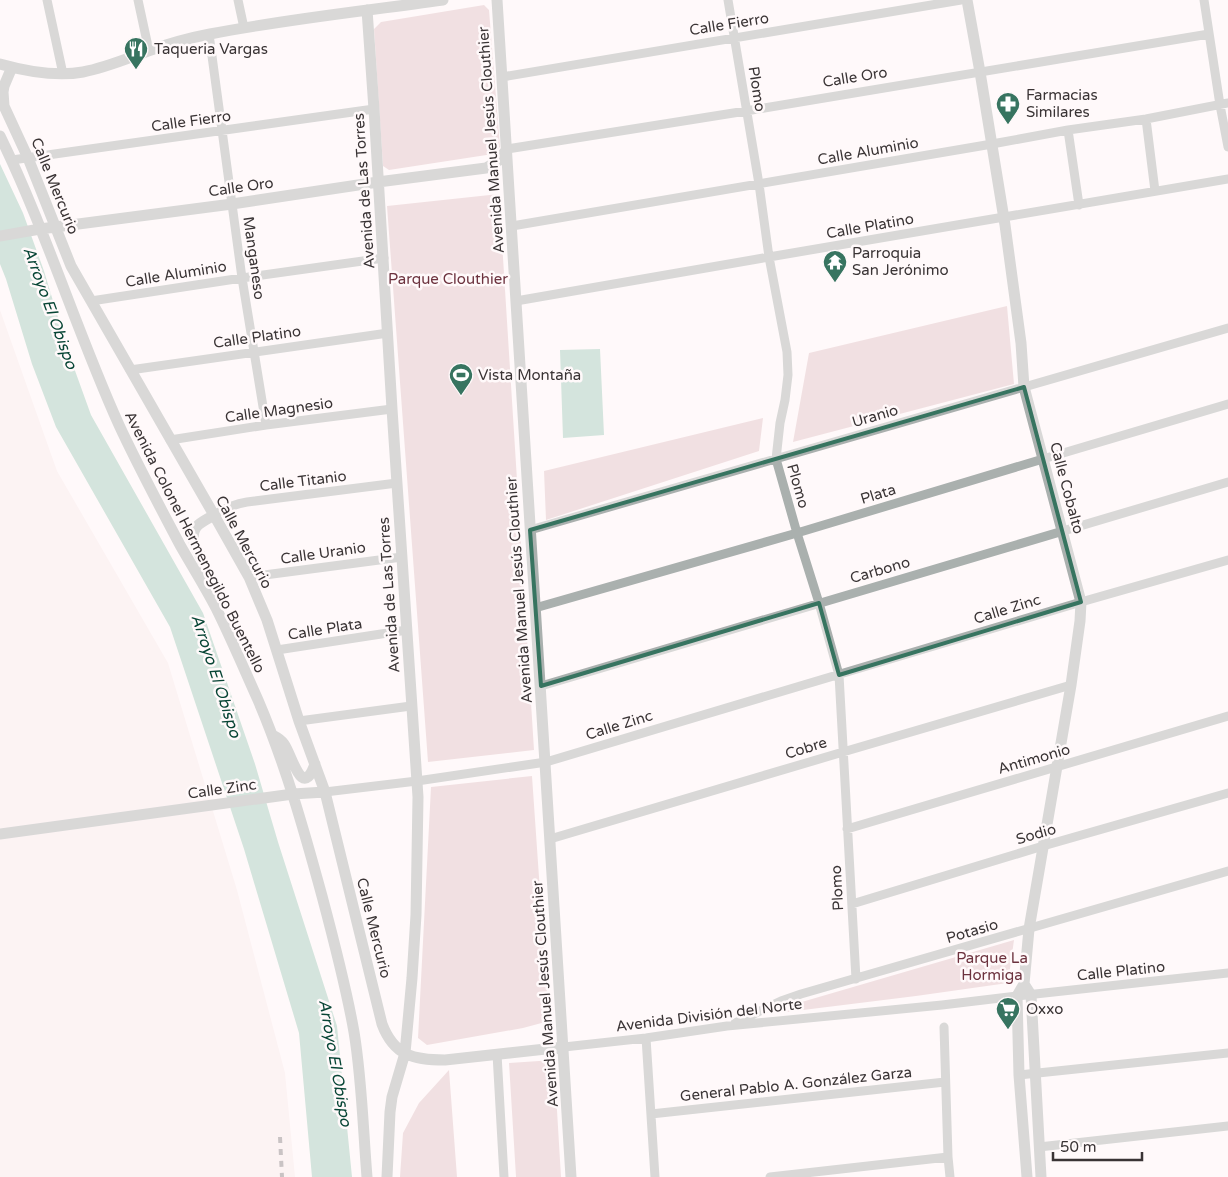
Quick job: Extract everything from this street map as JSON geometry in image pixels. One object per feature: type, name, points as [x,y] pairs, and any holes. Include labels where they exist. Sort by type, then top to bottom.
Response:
[{"type":"street","points":[[48,0],[63,74]]},
{"type":"street","points":[[138,0],[149,51]]},
{"type":"street","points":[[238,0],[244,28]]},
{"type":"street","points":[[0,64],[38,72],[63,74],[82,72],[210,34],[366,5],[443,0]]},
{"type":"street","name":"Avenida Manuel Jesús Clouthier","points":[[497,0],[571,1177]]},
{"type":"street","name":"Plomo","points":[[728,0],[759,184],[769,256],[787,352],[788,375],[776,459],[839,675],[856,979]]},
{"type":"street","name":"Calle Fierro","points":[[502,77],[961,0]]},
{"type":"street","name":"Calle Cobalto","points":[[967,0],[1003,217],[1021,343],[1024,387],[1081,602],[1071,685],[1029,929],[1024,984]]},
{"type":"street","points":[[1204,0],[1209,34],[1224,104],[1228,147]]},
{"type":"street","name":"Avenida de Las Torres","points":[[366,5],[418,797],[412,978],[405,1053],[392,1097],[390,1112],[387,1177]]},
{"type":"street","name":"Manganeso","points":[[210,34],[242,278],[266,425]]},
{"type":"street","name":"Calle Oro","points":[[507,149],[1209,34]]},
{"type":"street","name":"Calle Mercurio","points":[[12,67],[4,86],[4,106],[28,158],[71,266],[249,577],[267,620],[299,721],[325,792],[382,1024],[389,1040],[405,1053]]},
{"type":"street","name":"Calle Aluminio","points":[[512,226],[1068,130],[1146,119],[1224,104]]},
{"type":"street","name":"Calle Fierro","points":[[12,160],[374,109]]},
{"type":"street","points":[[1146,119],[1155,191]]},
{"type":"street","points":[[1068,130],[1079,205]]},
{"type":"street","name":"Avenida Colonel Hermenegildo Buentello","points":[[0,136],[12,160],[36,230],[57,273],[100,383],[140,468],[214,606],[273,736],[312,857],[349,1008],[358,1070],[367,1177]]},
{"type":"street","points":[[486,168],[498,161],[507,149]]},
{"type":"street","points":[[486,168],[496,170],[501,174],[505,179],[510,194]]},
{"type":"street","name":"Calle Oro","points":[[0,236],[486,168]]},
{"type":"street","name":"Calle Platino","points":[[516,301],[769,256],[1228,179]]},
{"type":"street","name":"Calle Aluminio","points":[[91,301],[384,258]]},
{"type":"street","points":[[57,273],[71,266]]},
{"type":"street","name":"Uranio","points":[[530,530],[1228,328]]},
{"type":"street","name":"Calle Platino","points":[[130,370],[388,333]]},
{"type":"street","name":"Plata","points":[[535,608],[797,533],[1228,404]]},
{"type":"street","name":"Calle Magnesio","points":[[170,440],[392,408]]},
{"type":"street","name":"Carbono","points":[[541,686],[1228,482]]},
{"type":"street","name":"Calle Titanio","points":[[214,515],[235,504],[397,483]]},
{"type":"street","points":[[214,515],[197,526],[193,536],[210,576],[214,606]]},
{"type":"street","name":"Calle Uranio","points":[[249,577],[402,557]]},
{"type":"street","name":"Calle Zinc","points":[[0,834],[293,794],[417,781],[546,762],[1228,560]]},
{"type":"street","name":"Calle Plata","points":[[277,650],[407,630]]},
{"type":"street","name":"Cobre","points":[[550,839],[1071,685]]},
{"type":"street","points":[[299,721],[411,706]]},
{"type":"street","name":"Antimonio","points":[[848,828],[1228,716]]},
{"type":"street","points":[[273,736],[280,739],[284,744],[300,777],[303,778],[311,775],[315,764]]},
{"type":"street","name":"Sodio","points":[[852,904],[1043,846],[1228,793]]},
{"type":"street","name":"Potasio","points":[[728,1026],[781,1001],[814,990],[1228,871]]},
{"type":"street","name":"Calle Platino","points":[[1017,996],[1228,973]]},
{"type":"street","points":[[1027,1177],[1019,1075],[1017,996],[1024,984],[1031,995],[1041,1177]]},
{"type":"street","name":"Avenida División del Norte","points":[[405,1053],[412,1057],[426,1060],[446,1060],[646,1038],[728,1026],[942,1006],[1017,996]]},
{"type":"street","points":[[944,1027],[950,1177]]},
{"type":"street","points":[[646,1038],[655,1177]]},
{"type":"street","points":[[1019,1075],[1228,1052]]},
{"type":"street","points":[[497,1054],[504,1177]]},
{"type":"street","name":"General Pablo A. González Garza","points":[[650,1114],[945,1082]]},
{"type":"street","points":[[1039,1147],[1228,1126]]},
{"type":"street","points":[[770,1177],[948,1158]]},
{"type":"highlighted area","points":[[1024,387],[1081,602],[839,675],[819,603],[541,686],[530,530]]},
{"type":"shaded area","points":[[0,310],[57,471],[168,663],[237,890],[285,1073],[295,1177],[0,1177]]},
{"type":"green space","points":[[484,5],[489,10],[500,147],[493,154],[389,170],[383,166],[374,29],[381,22]]},
{"type":"green space","name":"Parque Clouthier","points":[[499,194],[534,750],[428,762],[387,206]]},
{"type":"green space","points":[[1007,306],[1014,384],[793,442],[809,353]]},
{"type":"green space","points":[[763,418],[759,451],[546,520],[544,471]]},
{"type":"green space","points":[[532,776],[549,1021],[523,1028],[427,1045],[418,1038],[431,787]]},
{"type":"green space","name":"Parque La Hormiga","points":[[1014,940],[1008,983],[787,1012],[788,1006]]},
{"type":"green space","points":[[554,1060],[561,1177],[516,1177],[509,1063]]},
{"type":"green space","points":[[449,1070],[457,1177],[400,1177],[403,1133],[419,1103]]},
{"type":"water","name":"Arroyo El Obispo","points":[[0,164],[23,213],[91,415],[203,613],[255,764],[337,1026],[352,1177],[312,1177],[299,1033],[244,849],[170,627],[56,427],[32,364],[0,264]]},
{"type":"water","points":[[600,349],[604,435],[563,438],[560,350]]},
{"type":"railway","points":[[280,1137],[282,1177]]},
{"type":"place","name":"Taqueria Vargas","points":[[136,70]]},
{"type":"place","name":"Farmacias Similares","points":[[1008,125]]},
{"type":"place","name":"Parroquia San Jerónimo","points":[[835,283]]},
{"type":"place","name":"Vista Montaña","points":[[461,396]]},
{"type":"place","name":"Oxxo","points":[[1008,1030]]}]
